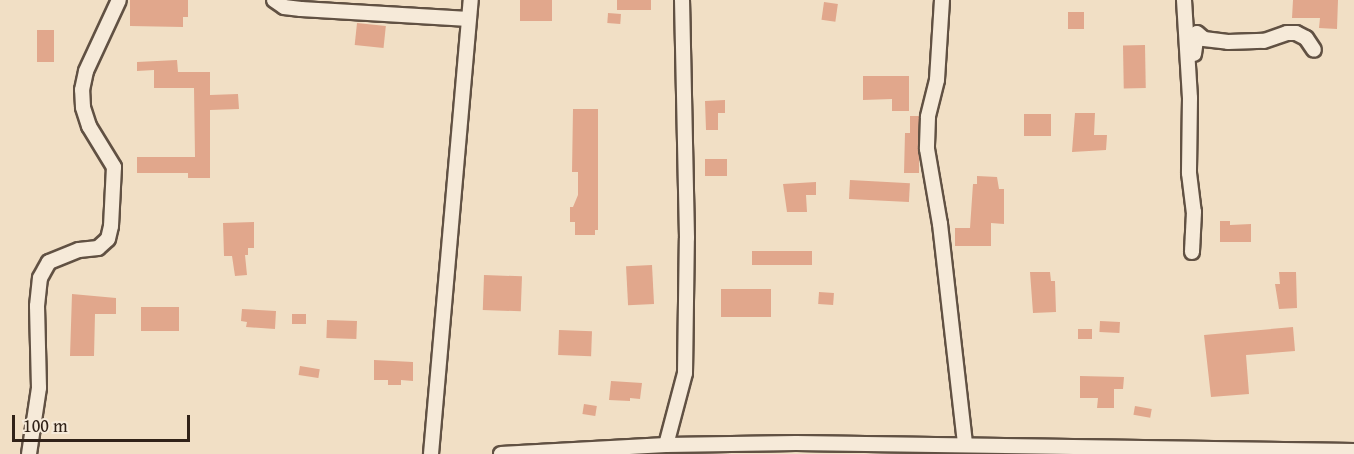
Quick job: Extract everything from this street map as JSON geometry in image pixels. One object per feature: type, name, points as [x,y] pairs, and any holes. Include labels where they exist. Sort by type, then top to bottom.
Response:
[{"type":"street","points":[[29,454],[39,388],[37,306],[40,278],[49,262],[79,250],[98,248],[108,239],[111,226],[114,167],[89,126],[83,107],[82,90],[86,71],[119,0]]},
{"type":"street","points":[[274,0],[284,7],[301,9],[469,18]]},
{"type":"street","points":[[431,454],[471,0]]},
{"type":"street","points":[[666,445],[685,372],[687,216],[682,0]]},
{"type":"street","points":[[942,0],[937,80],[928,117],[927,149],[941,236],[965,445]]},
{"type":"street","points":[[1184,0],[1190,98],[1189,173],[1194,212],[1192,252]]},
{"type":"street","points":[[1190,98],[1197,33],[1204,39],[1228,42],[1264,41],[1287,33],[1296,33],[1306,38],[1314,50]]},
{"type":"street","points":[[501,454],[666,445],[796,443],[1354,451]]},
{"type":"building","points":[[130,0],[188,0],[188,17],[183,17],[183,27],[130,26]]},
{"type":"building","points":[[520,0],[552,0],[552,21],[520,21]]},
{"type":"building","points":[[617,0],[651,0],[651,10],[617,10]]},
{"type":"building","points":[[1293,0],[1338,0],[1337,29],[1319,28],[1320,18],[1292,18]]},
{"type":"building","points":[[824,2],[838,4],[835,22],[821,20]]},
{"type":"building","points":[[1068,12],[1084,12],[1084,29],[1068,29]]},
{"type":"building","points":[[608,13],[621,14],[620,24],[607,23]]},
{"type":"building","points":[[357,23],[386,26],[384,48],[355,45]]},
{"type":"building","points":[[37,30],[54,30],[54,62],[37,62]]},
{"type":"building","points":[[1123,45],[1145,45],[1146,88],[1124,88]]},
{"type":"building","points":[[177,60],[178,72],[210,72],[210,95],[238,94],[239,109],[210,110],[210,178],[188,178],[188,173],[137,173],[137,157],[195,157],[194,88],[154,88],[154,70],[137,71],[137,62]]},
{"type":"building","points":[[863,76],[909,76],[909,111],[892,111],[892,99],[863,100]]},
{"type":"building","points":[[725,100],[725,113],[718,113],[718,130],[706,130],[705,101]]},
{"type":"building","points":[[573,109],[598,109],[598,230],[595,230],[595,235],[575,235],[575,222],[570,222],[570,207],[573,207],[578,195],[578,172],[572,172]]},
{"type":"building","points":[[1075,113],[1095,113],[1094,135],[1107,135],[1106,150],[1072,152]]},
{"type":"building","points":[[1024,114],[1051,114],[1051,136],[1024,136]]},
{"type":"building","points":[[910,116],[919,116],[919,173],[904,173],[905,133],[910,133]]},
{"type":"building","points":[[705,159],[727,159],[727,176],[705,176]]},
{"type":"building","points":[[977,176],[997,177],[999,189],[1004,189],[1004,224],[991,223],[991,246],[955,246],[955,228],[970,228],[973,184],[977,184]]},
{"type":"building","points":[[850,180],[910,183],[909,202],[849,199]]},
{"type":"building","points":[[816,182],[816,195],[806,195],[807,212],[787,212],[783,184]]},
{"type":"building","points":[[1220,221],[1230,221],[1230,225],[1251,224],[1251,242],[1220,242]]},
{"type":"building","points":[[254,222],[254,248],[248,248],[248,255],[245,255],[247,275],[235,276],[232,256],[224,256],[223,223]]},
{"type":"building","points":[[752,251],[812,251],[812,265],[752,265]]},
{"type":"building","points":[[652,265],[654,304],[628,305],[626,266]]},
{"type":"building","points":[[1030,272],[1050,272],[1051,281],[1055,281],[1056,312],[1033,313]]},
{"type":"building","points":[[1279,272],[1296,272],[1297,308],[1279,309],[1275,284],[1280,284]]},
{"type":"building","points":[[484,275],[522,276],[521,311],[483,310]]},
{"type":"building","points":[[721,289],[771,289],[771,317],[721,317]]},
{"type":"building","points":[[819,292],[834,293],[833,305],[818,304]]},
{"type":"building","points":[[72,294],[116,298],[116,314],[95,314],[94,356],[70,356]]},
{"type":"building","points":[[141,307],[179,307],[179,331],[141,331]]},
{"type":"building","points":[[242,309],[276,311],[275,329],[246,327],[247,322],[241,321]]},
{"type":"building","points":[[292,314],[306,314],[306,324],[292,324]]},
{"type":"building","points":[[327,320],[357,321],[356,339],[326,338]]},
{"type":"building","points":[[1100,321],[1120,322],[1119,333],[1099,332]]},
{"type":"building","points":[[1293,327],[1295,351],[1246,355],[1249,394],[1211,397],[1204,335]]},
{"type":"building","points":[[1078,329],[1092,329],[1092,339],[1078,339]]},
{"type":"building","points":[[559,330],[592,331],[591,356],[558,355]]},
{"type":"building","points":[[374,360],[413,362],[413,381],[401,380],[401,385],[388,385],[388,380],[374,380]]},
{"type":"building","points":[[300,366],[320,369],[318,378],[299,375]]},
{"type":"building","points":[[1080,376],[1124,377],[1123,389],[1114,389],[1114,408],[1097,408],[1098,398],[1080,398]]},
{"type":"building","points":[[611,381],[642,383],[640,399],[609,400]]},
{"type":"building","points":[[584,404],[597,406],[595,416],[582,414]]},
{"type":"building","points":[[1135,406],[1152,409],[1150,418],[1133,415]]}]
